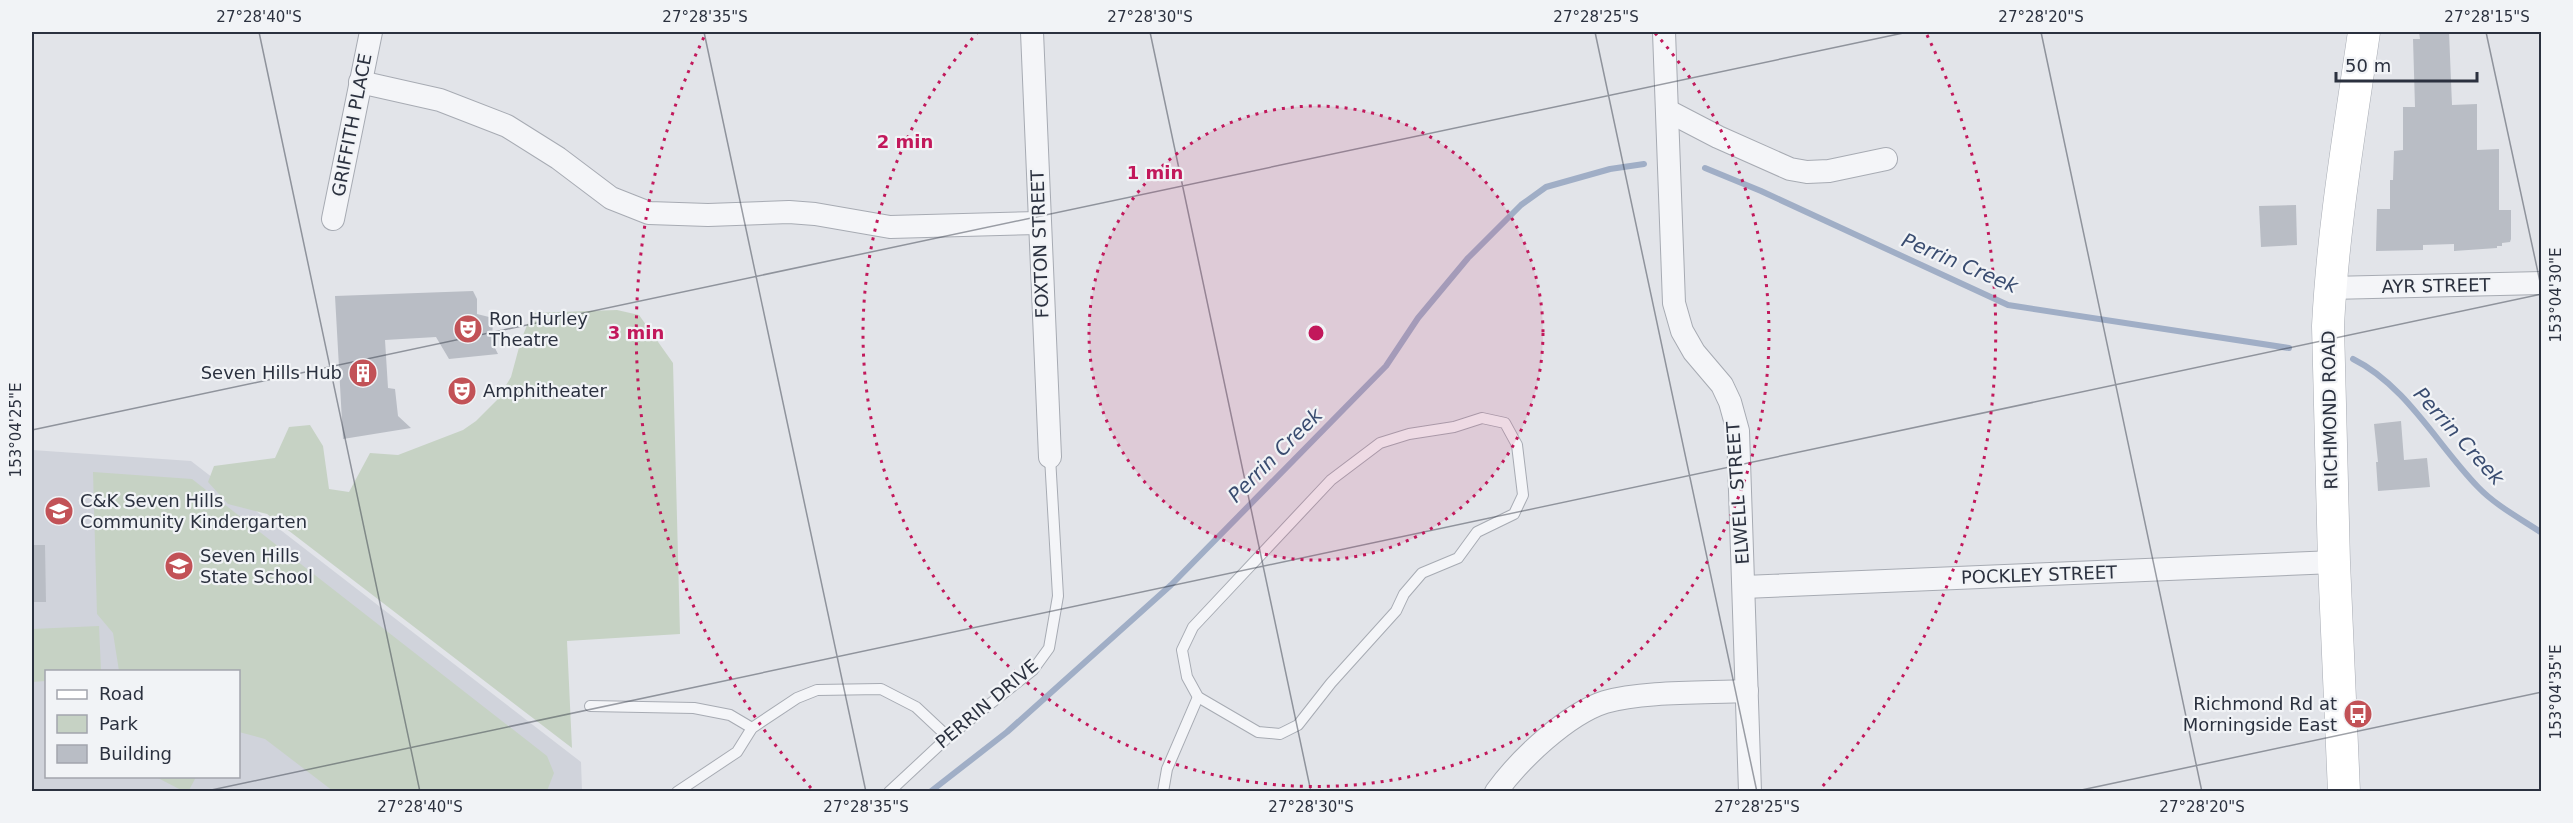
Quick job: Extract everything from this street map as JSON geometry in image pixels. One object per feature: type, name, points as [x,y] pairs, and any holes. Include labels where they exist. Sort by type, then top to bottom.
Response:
[{"type":"main road","name":"RICHMOND ROAD","points":[[2344,792],[2328,368],[2330,288],[2364,32]]},
{"type":"street","name":"GRIFFITH PLACE","points":[[333,219],[371,32]]},
{"type":"street","name":"FOXTON STREET","points":[[1032,32],[1050,457]]},
{"type":"street","name":"ELWELL STREET","points":[[1664,32],[1674,303],[1682,331],[1694,352],[1722,385],[1731,402],[1738,431],[1750,792]]},
{"type":"street","points":[[360,82],[440,100],[507,126],[558,158],[611,198],[649,213],[708,215],[789,212],[815,214],[890,227],[1039,223]]},
{"type":"street","points":[[1668,111],[1718,137],[1790,169],[1808,172],[1829,171],[1886,159]]},
{"type":"street","name":"AYR STREET","points":[[2330,288],[2541,284]]},
{"type":"street","name":"POCKLEY STREET","points":[[1744,587],[2334,562]]},
{"type":"street","points":[[1496,792],[1524,760],[1549,737],[1581,713],[1605,702],[1643,696],[1747,691]]},
{"type":"lane","points":[[1482,418],[1505,423],[1517,445],[1523,495],[1515,514],[1477,532],[1458,558],[1422,573],[1404,594],[1396,611],[1298,725],[1280,734],[1258,732],[1198,697],[1187,677],[1182,650],[1193,627],[1331,480],[1380,442],[1409,434],[1454,427],[1482,418]]},
{"type":"lane","name":"PERRIN DRIVE","points":[[889,792],[948,736],[1033,670],[1049,648],[1058,596],[1050,457]]},
{"type":"lane","points":[[677,792],[737,752],[752,728],[796,698],[817,690],[881,689],[916,707],[948,736]]},
{"type":"lane","points":[[1163,792],[1167,769],[1198,697]]},
{"type":"lane","points":[[590,706],[694,708],[730,715],[752,728]]},
{"type":"shaded area","name":"Seven Hills State School","points":[[32,450],[191,461],[581,762],[582,791],[32,791]]},
{"type":"green space","points":[[617,310],[639,315],[673,363],[680,634],[567,641],[572,748],[267,514],[228,504],[208,482],[214,466],[275,458],[289,427],[310,425],[323,446],[329,489],[349,492],[370,453],[398,455],[463,430],[476,421],[497,400],[511,377],[521,340],[532,313]]},
{"type":"green space","name":"Seven Hills State School","points":[[93,472],[192,479],[547,756],[554,773],[547,791],[333,791],[265,739],[240,732],[240,670],[119,670],[113,633],[97,614]]},
{"type":"green space","points":[[99,626],[101,670],[45,670],[45,681],[32,682],[32,629]]},
{"type":"green space","points":[[158,778],[195,778],[188,792]]},
{"type":"building","points":[[2419,32],[2449,32],[2452,105],[2477,104],[2477,150],[2499,149],[2499,210],[2511,210],[2511,239],[2510,242],[2502,243],[2502,246],[2497,246],[2497,248],[2454,251],[2454,244],[2423,245],[2423,250],[2376,251],[2377,209],[2390,209],[2390,180],[2393,180],[2394,151],[2403,150],[2403,107],[2415,107],[2413,39],[2420,39]]},
{"type":"building","points":[[2296,205],[2297,245],[2261,247],[2259,206]]},
{"type":"building","name":"Seven Hills Hub","points":[[473,291],[477,299],[477,314],[493,318],[492,342],[498,354],[449,359],[436,337],[385,340],[388,388],[395,389],[398,416],[411,428],[343,439],[335,296]]},
{"type":"building","points":[[2401,421],[2404,460],[2427,458],[2430,487],[2378,491],[2374,424]]},
{"type":"building","name":"C&K Seven Hills Community Kindergarten","points":[[32,545],[45,545],[46,602],[32,602]]},
{"type":"waterway","name":"Perrin Creek","points":[[930,792],[1007,732],[1171,585],[1386,366],[1418,318],[1468,258],[1521,205],[1546,187],[1610,169],[1644,164]]},
{"type":"waterway","name":"Perrin Creek","points":[[1705,168],[1761,191],[2008,305],[2289,348]]},
{"type":"waterway","name":"Perrin Creek","points":[[2353,359],[2372,370],[2405,400],[2463,471],[2485,494],[2542,533]]},
{"type":"place","name":"Ron Hurley Theatre","points":[[468,329]]},
{"type":"place","name":"Seven Hills Hub","points":[[363,373]]},
{"type":"place","name":"Amphitheater","points":[[462,391]]},
{"type":"place","name":"C&K Seven Hills Community Kindergarten","points":[[59,511]]},
{"type":"place","name":"Seven Hills State School","points":[[179,566]]},
{"type":"place","name":"Richmond Rd at Morningside East","points":[[2358,714]]}]
